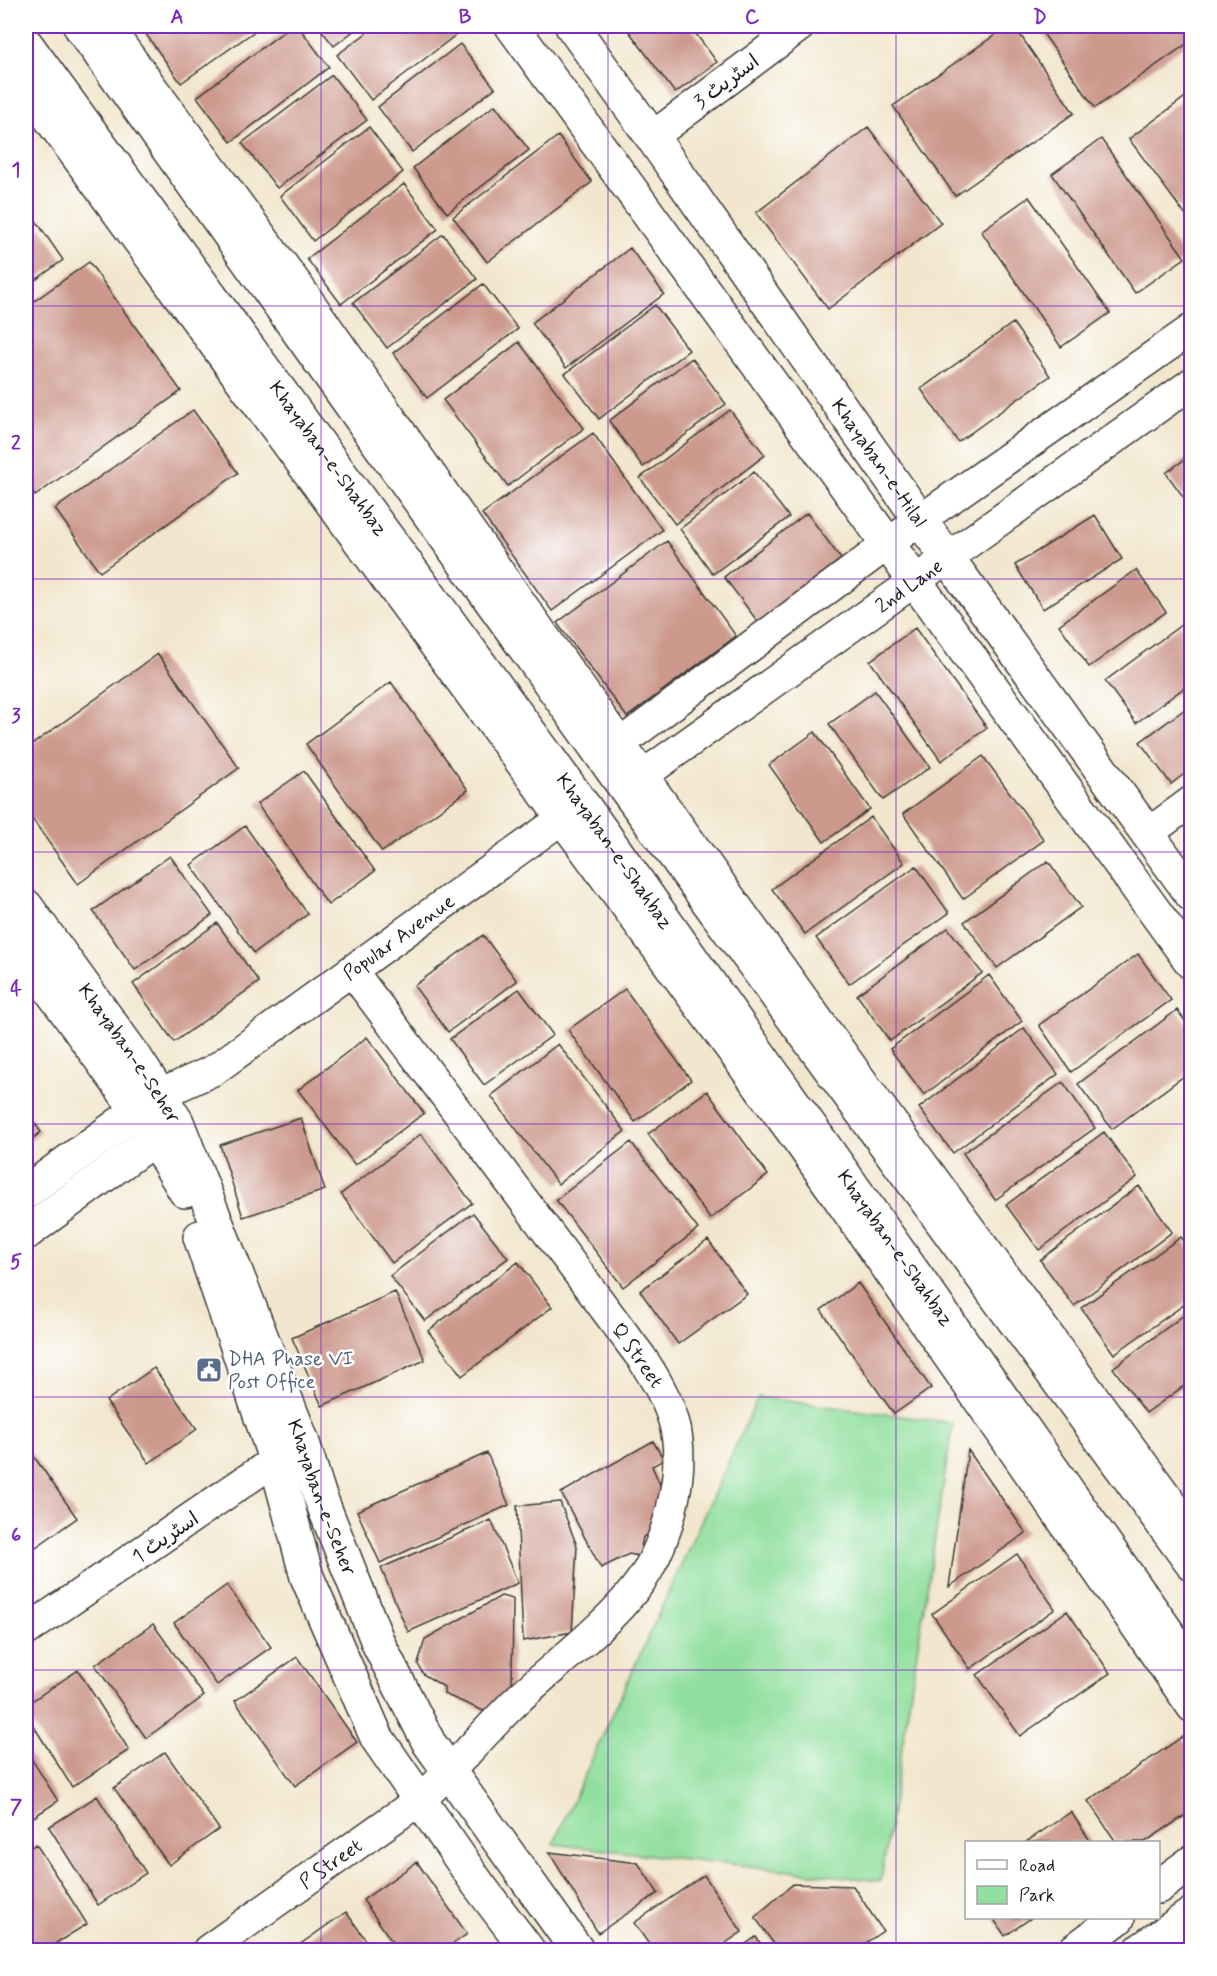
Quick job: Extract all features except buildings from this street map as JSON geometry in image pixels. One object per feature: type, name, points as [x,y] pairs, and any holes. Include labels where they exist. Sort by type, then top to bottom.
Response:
[{"type":"street","points":[[80,26],[611,750],[1191,1564]]},
{"type":"street","points":[[107,26],[296,283],[611,750]]},
{"type":"street","points":[[512,26],[1191,963]]},
{"type":"street","name":"Khayaban-e-Hilal","points":[[572,26],[920,520],[949,557],[1191,895]]},
{"type":"street","name":"اسٹریٹ 3","points":[[652,137],[800,26]]},
{"type":"street","name":"Khayaban-e-Shahbaz","points":[[26,44],[572,811],[1191,1667]]},
{"type":"street","points":[[26,88],[572,811],[1191,1707]]},
{"type":"street","points":[[611,750],[920,520],[1191,329]]},
{"type":"street","name":"2nd Lane","points":[[634,782],[1191,383]]},
{"type":"street","points":[[634,782],[877,1102],[1191,1530]]},
{"type":"street","points":[[1147,834],[1191,801]]},
{"type":"street","name":"Popular Avenue","points":[[26,1192],[149,1103],[214,1070],[572,811]]},
{"type":"street","name":"Khayaban-e-Seher","points":[[26,906],[135,1057],[149,1103]]},
{"type":"street","name":"Khayaban-e-Seher","points":[[26,956],[149,1103],[167,1130],[302,1440],[319,1494],[379,1645],[429,1743],[577,1950]]},
{"type":"street","name":"Q Street","points":[[352,971],[642,1357],[665,1392],[676,1429],[680,1470],[668,1528],[647,1571],[614,1611],[514,1703],[450,1773]]},
{"type":"street","name":"Popular Avenue","points":[[26,1233],[167,1130],[214,1070]]},
{"type":"street","name":"Khayaban-e-Seher","points":[[167,1130],[276,1462],[312,1588],[377,1738],[478,1884],[528,1950]]},
{"type":"street","name":"اسٹریٹ 1","points":[[26,1631],[276,1462],[302,1440]]},
{"type":"street","name":"P Street","points":[[208,1950],[421,1799],[450,1773]]},
{"type":"street","points":[[1160,1885],[1191,1862]]},
{"type":"street","points":[[1141,1950],[1191,1914]]},
{"type":"street","points":[[1075,1950],[1115,1919]]},
{"type":"green space","points":[[758,1397],[953,1423],[881,1881],[553,1844]]},
{"type":"place","name":"DHA Phase VI Post Office","points":[[209,1370]]}]
